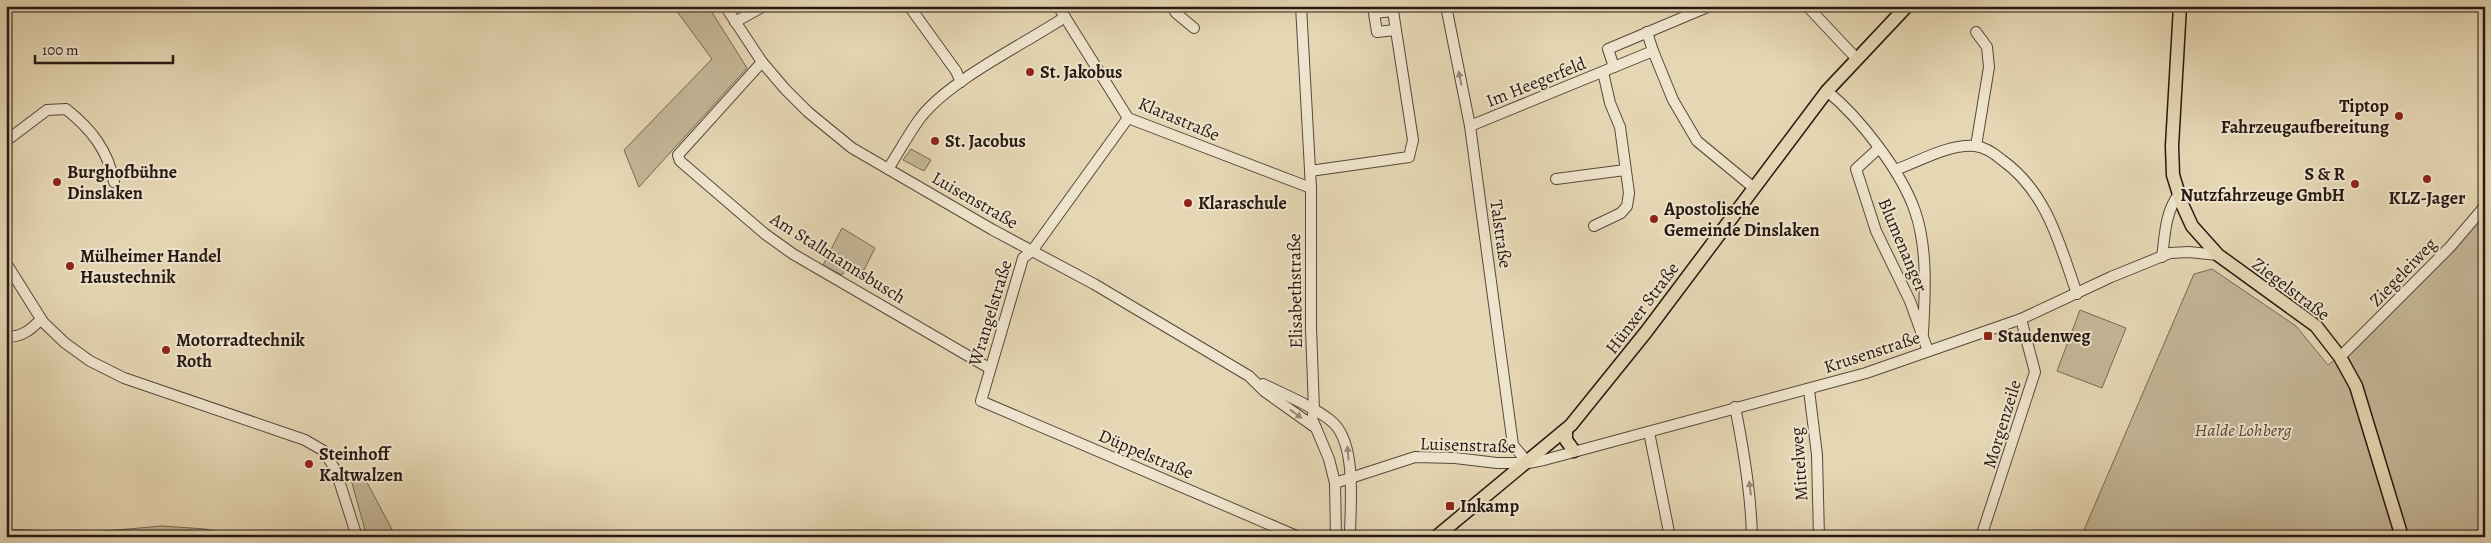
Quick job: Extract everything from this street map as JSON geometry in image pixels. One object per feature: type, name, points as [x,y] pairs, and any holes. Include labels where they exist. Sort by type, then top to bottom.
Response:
[{"type":"main road","name":"Hünxer Straße","points":[[1436,537],[1566,430],[1646,332],[1827,91],[1907,6]]},
{"type":"main road","name":"Ziegelstraße","points":[[2180,6],[2172,146],[2173,175],[2192,226],[2218,255],[2316,326],[2340,357],[2356,386],[2402,537]]},
{"type":"main road","points":[[1566,430],[1566,440],[1574,451]]},
{"type":"street","name":"Luisenstraße","points":[[725,6],[762,62],[808,112],[852,148],[1032,251],[1094,284],[1249,376],[1332,421],[1347,442],[1350,480],[1350,537]]},
{"type":"street","points":[[735,22],[764,6]]},
{"type":"street","points":[[909,6],[956,71],[961,82]]},
{"type":"street","name":"Klarastraße","points":[[1058,6],[1128,118],[1310,188]]},
{"type":"street","points":[[1172,6],[1176,13],[1194,28]]},
{"type":"street","name":"Elisabethstraße","points":[[1301,6],[1310,171],[1311,328],[1314,410]]},
{"type":"street","name":"Talstraße","points":[[1446,6],[1470,126],[1513,445]]},
{"type":"street","name":"Im Heegerfeld","points":[[1614,67],[1608,49],[1710,6]]},
{"type":"street","points":[[1807,6],[1856,58]]},
{"type":"street","points":[[888,169],[922,117],[961,82],[1065,17]]},
{"type":"street","points":[[1310,171],[1409,157],[1413,140],[1395,30]]},
{"type":"street","points":[[1647,32],[1673,100],[1697,141],[1754,188]]},
{"type":"street","points":[[1976,32],[1987,47],[1989,67],[1976,146]]},
{"type":"street","name":"Im Heegerfeld","points":[[1470,126],[1653,51]]},
{"type":"street","name":"Am Stallmannsbusch","points":[[762,62],[678,155],[680,161],[765,234],[793,254],[989,368]]},
{"type":"street","points":[[1594,226],[1621,213],[1628,206],[1629,193],[1620,127],[1610,103],[1603,72]]},
{"type":"street","name":"Blumenanger","points":[[1827,91],[1879,148],[1895,170],[1915,211],[1923,252],[1925,293],[1923,333]]},
{"type":"street","points":[[6,141],[47,110],[66,109],[95,136],[111,163],[114,182]]},
{"type":"street","name":"Wrangelstraße","points":[[981,401],[989,368],[1023,258],[1032,251],[1128,118]]},
{"type":"street","points":[[1895,170],[1956,147],[1976,146],[1992,153],[2014,168],[2034,192],[2053,223],[2077,294]]},
{"type":"street","name":"Blumenanger","points":[[1879,148],[1856,168],[1876,231],[1923,333],[1928,351]]},
{"type":"street","points":[[1556,179],[1625,170]]},
{"type":"street","points":[[2162,257],[2168,213],[2179,194]]},
{"type":"street","name":"Ziegeleiweg","points":[[2340,357],[2450,247],[2485,206]]},
{"type":"street","name":"Krusenstraße","points":[[1528,463],[1649,432],[1735,407],[1809,390],[2021,319],[2112,277],[2170,253],[2189,252],[2218,255]]},
{"type":"street","points":[[6,263],[41,319],[65,343],[90,361],[124,378],[246,422],[305,440],[324,451],[336,471],[357,537]]},
{"type":"street","points":[[6,337],[17,337],[30,330],[41,319]]},
{"type":"street","name":"Morgenzeile","points":[[1981,537],[2035,372],[2021,319]]},
{"type":"street","name":"Luisenstraße","points":[[1249,376],[1264,391],[1316,428]]},
{"type":"street","name":"Mittelweg","points":[[1809,390],[1816,456],[1819,537]]},
{"type":"street","name":"Düppelstraße","points":[[981,401],[1299,537]]},
{"type":"street","points":[[1735,407],[1746,457],[1751,501],[1752,537]]},
{"type":"street","points":[[1314,410],[1312,419],[1330,459],[1335,483],[1336,537]]},
{"type":"street","points":[[1649,432],[1670,537]]},
{"type":"street","points":[[1497,463],[1510,453],[1513,445],[1528,463]]},
{"type":"street","name":"Luisenstraße","points":[[1335,483],[1350,480],[1415,457],[1455,458],[1497,463],[1528,463]]},
{"type":"green space","points":[[673,6],[708,6],[747,68],[639,187],[624,150],[712,59]]},
{"type":"green space","points":[[911,149],[931,160],[924,171],[903,160]]},
{"type":"green space","name":"Halde Lohberg","points":[[2485,206],[2485,537],[2081,537],[2194,274],[2212,269],[2296,326],[2328,365],[2367,335]]},
{"type":"green space","points":[[842,228],[875,248],[864,270],[849,263],[842,275],[823,265]]},
{"type":"green space","points":[[2080,310],[2126,328],[2102,388],[2057,371]]},
{"type":"green space","points":[[361,471],[396,537],[367,537],[350,476]]},
{"type":"green space","points":[[162,526],[205,529],[241,537],[6,537],[6,529],[82,533]]},
{"type":"place","name":"St. Jakobus","points":[[1030,72]]},
{"type":"place","name":"Tiptop Fahrzeugaufbereitung","points":[[2399,116]]},
{"type":"place","name":"St. Jacobus","points":[[935,141]]},
{"type":"place","name":"KLZ-Jager","points":[[2427,179]]},
{"type":"place","name":"Burghofbühne Dinslaken","points":[[57,182]]},
{"type":"place","name":"S & R Nutzfahrzeuge GmbH","points":[[2355,184]]},
{"type":"place","name":"Klaraschule","points":[[1188,203]]},
{"type":"place","name":"Apostolische Gemeinde Dinslaken","points":[[1654,219]]},
{"type":"place","name":"Mülheimer Handel Haustechnik","points":[[70,266]]},
{"type":"place","name":"Staudenweg","points":[[1988,336]]},
{"type":"place","name":"Motorradtechnik Roth","points":[[166,350]]},
{"type":"place","name":"Steinhoff Kaltwalzen","points":[[309,464]]},
{"type":"place","name":"Inkamp","points":[[1450,506]]}]
